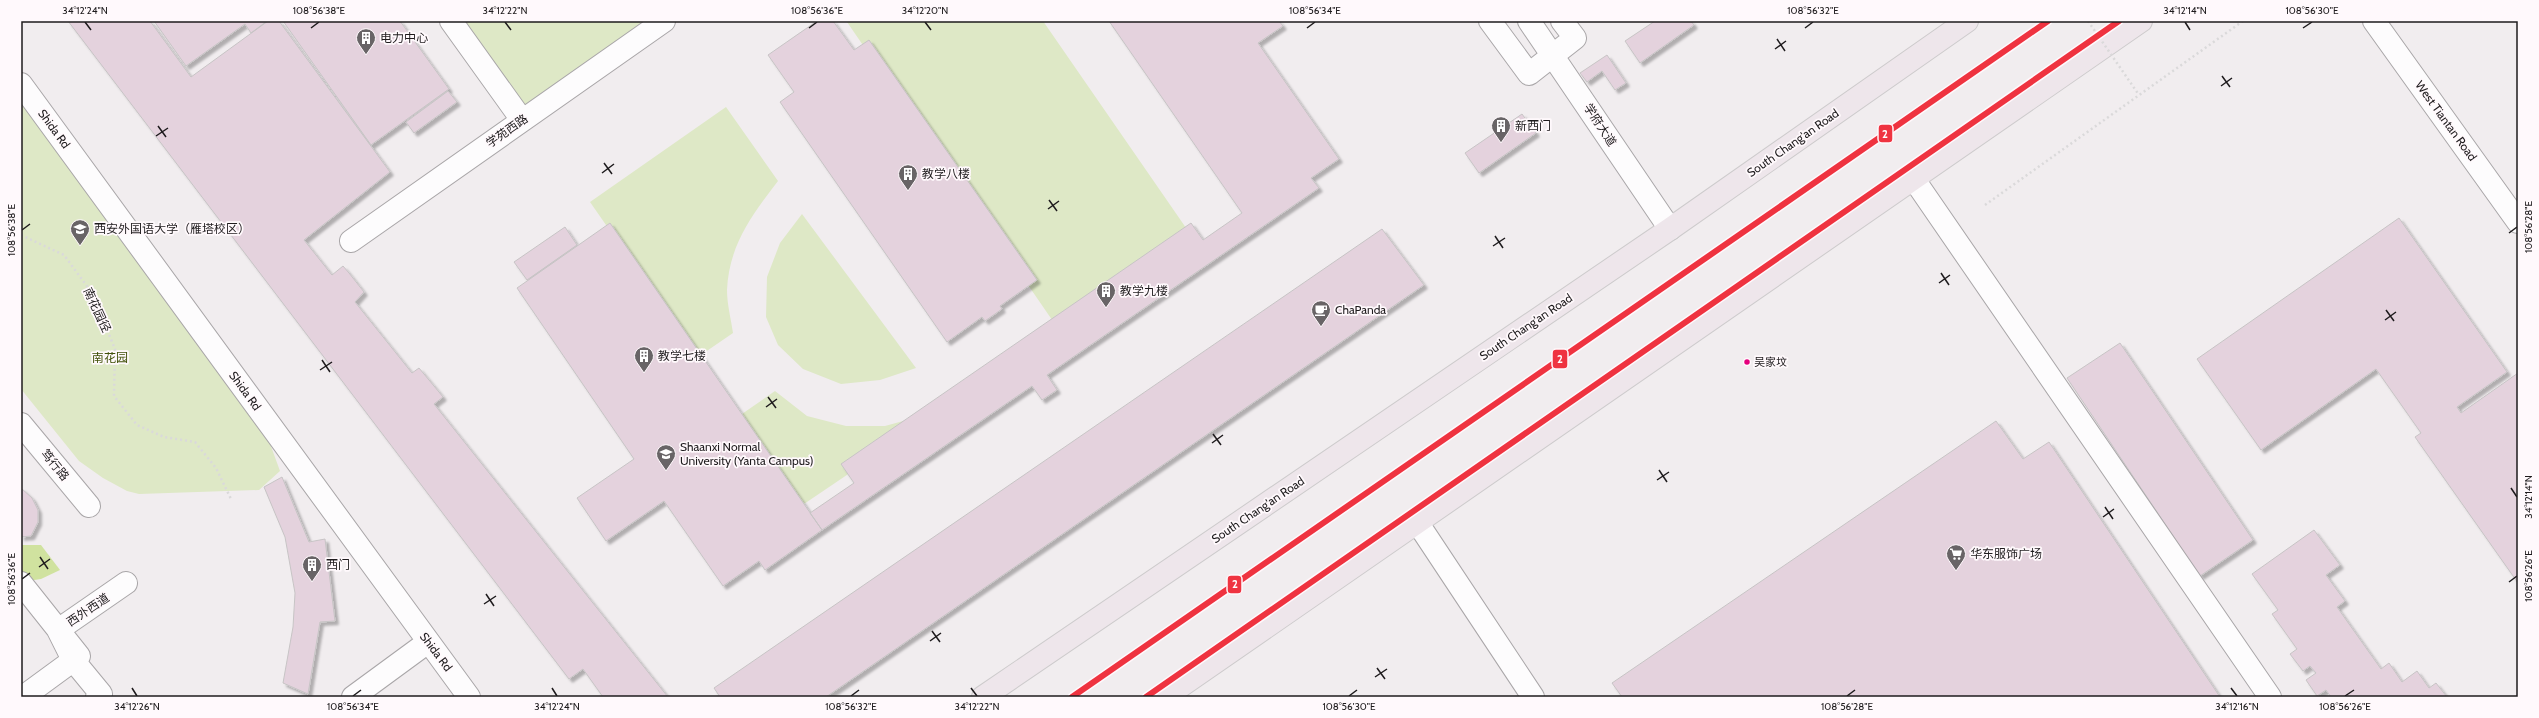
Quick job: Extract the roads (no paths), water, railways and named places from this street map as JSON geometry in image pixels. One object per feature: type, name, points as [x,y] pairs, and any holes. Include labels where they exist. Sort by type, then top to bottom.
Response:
[{"type":"main road","name":"South Chang'an Road","points":[[983,697],[1670,229],[1967,21]]},
{"type":"main road","points":[[1165,697],[2141,21]]},
{"type":"street","points":[[452,21],[522,120]]},
{"type":"street","name":"学苑西路","points":[[351,241],[664,21]]},
{"type":"street","points":[[1490,21],[1529,74],[1575,38],[1562,21]]},
{"type":"street","name":"学府大道","points":[[1529,21],[1554,55],[1670,229]]},
{"type":"street","name":"West Tiantan Road","points":[[2374,21],[2518,222]]},
{"type":"street","name":"Shida Rd","points":[[21,84],[469,697]]},
{"type":"street","points":[[1913,178],[2270,697]]},
{"type":"street","name":"笃行路","points":[[21,424],[89,506]]},
{"type":"street","points":[[1417,522],[1533,697]]},
{"type":"street","points":[[21,583],[79,656],[23,697]]},
{"type":"street","name":"西外西道","points":[[58,630],[126,583]]},
{"type":"street","points":[[353,697],[428,642]]},
{"type":"street","points":[[73,660],[102,694],[97,697]]},
{"type":"place","name":"电力中心","points":[[366,55]]},
{"type":"place","name":"新西门","points":[[1501,143]]},
{"type":"place","name":"教学八楼","points":[[908,191]]},
{"type":"place","name":"西安外国语大学（雁塔校区）","points":[[80,246]]},
{"type":"place","name":"教学九楼","points":[[1106,308]]},
{"type":"place","name":"ChaPanda","points":[[1321,327]]},
{"type":"place","name":"吴家坟","points":[[1747,362]]},
{"type":"place","name":"教学七楼","points":[[644,373]]},
{"type":"place","name":"Shaanxi Normal University (Yanta Campus)","points":[[666,471]]},
{"type":"place","name":"华东服饰广场","points":[[1956,571]]},
{"type":"place","name":"西门","points":[[312,582]]},
{"type":"park label","name":"南花园","points":[[110,358]]}]
